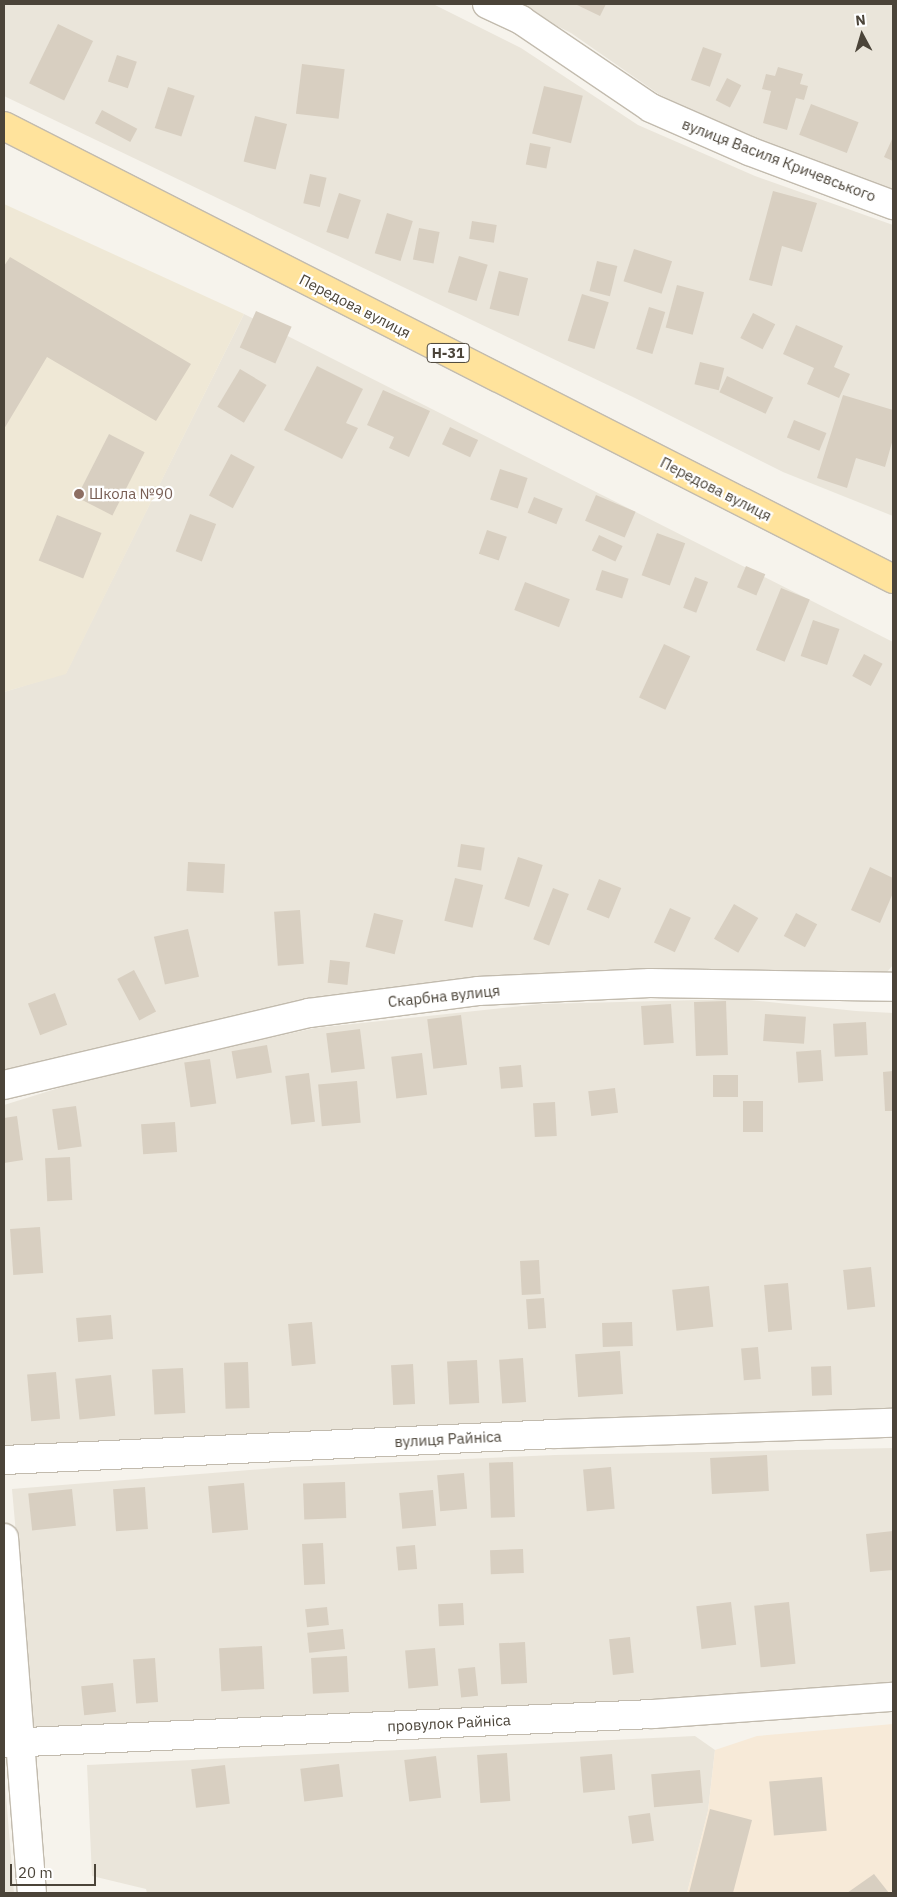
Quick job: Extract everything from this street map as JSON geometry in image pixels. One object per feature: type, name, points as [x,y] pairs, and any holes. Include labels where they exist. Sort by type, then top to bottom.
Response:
[{"type":"main road","name":"Передова вулиця","points":[[4,126],[893,579]]},
{"type":"street","name":"вулиця Василя Кричевського","points":[[487,4],[521,20],[651,108],[749,151],[893,204]]},
{"type":"street","name":"Скарбна вулиця","points":[[4,1085],[308,1013],[478,991],[650,983],[893,987]]},
{"type":"street","name":"вулиця Райніса","points":[[4,1460],[556,1434],[893,1423]]},
{"type":"street","points":[[4,1538],[12,1742],[32,1893]]},
{"type":"street","name":"провулок Райніса","points":[[12,1742],[653,1714],[893,1697]]},
{"type":"shaded area","points":[[4,4],[433,4],[521,48],[638,125],[755,176],[893,225],[893,516],[783,472],[635,398],[4,96]]},
{"type":"shaded area","points":[[514,4],[893,4],[893,190],[757,141],[660,95],[571,33]]},
{"type":"shaded area","name":"Школа №90","points":[[4,204],[244,314],[66,674],[4,692]]},
{"type":"shaded area","points":[[244,314],[893,642],[893,965],[875,986],[509,986],[4,1077],[4,692],[66,673]]},
{"type":"shaded area","points":[[739,999],[893,1013],[893,1416],[7,1456],[4,1434],[4,1105],[104,1074],[315,1028],[541,1004]]},
{"type":"shaded area","points":[[893,1448],[893,1688],[34,1737],[12,1489],[288,1467],[555,1455]]},
{"type":"shaded area","points":[[893,1724],[893,1893],[687,1893],[708,1811],[715,1750],[757,1736]]},
{"type":"shaded area","points":[[695,1736],[715,1750],[708,1811],[687,1893],[147,1893],[146,1889],[92,1876],[87,1765]]},
{"type":"shaded area","points":[[4,1771],[14,1893],[4,1893]]},
{"type":"building","points":[[575,4],[606,4],[600,16]]},
{"type":"building","points":[[58,24],[93,41],[64,100],[29,83]]},
{"type":"building","points":[[703,47],[722,54],[710,87],[691,80]]},
{"type":"building","points":[[117,55],[137,62],[128,88],[108,81]]},
{"type":"building","points":[[302,64],[345,69],[339,119],[296,114]]},
{"type":"building","points":[[778,67],[803,74],[800,84],[808,86],[804,100],[796,98],[787,130],[763,123],[771,91],[762,89],[766,74],[775,76]]},
{"type":"building","points":[[727,78],[741,85],[730,108],[716,100]]},
{"type":"building","points":[[544,86],[583,96],[571,143],[532,134]]},
{"type":"building","points":[[168,87],[195,96],[181,137],[155,128]]},
{"type":"building","points":[[811,104],[859,122],[847,153],[799,135]]},
{"type":"building","points":[[102,110],[137,129],[130,142],[95,123]]},
{"type":"building","points":[[255,116],[287,124],[276,170],[244,162]]},
{"type":"building","points":[[893,137],[893,161],[884,157]]},
{"type":"building","points":[[530,143],[551,147],[546,169],[526,165]]},
{"type":"building","points":[[310,174],[327,178],[320,207],[303,203]]},
{"type":"building","points":[[773,191],[817,203],[802,252],[782,246],[772,286],[749,280]]},
{"type":"building","points":[[339,193],[361,200],[348,239],[326,232]]},
{"type":"building","points":[[387,213],[413,221],[401,261],[375,253]]},
{"type":"building","points":[[472,221],[497,225],[494,243],[469,239]]},
{"type":"building","points":[[419,228],[440,232],[434,263],[413,259]]},
{"type":"building","points":[[634,249],[672,261],[662,294],[623,281]]},
{"type":"building","points":[[459,256],[488,265],[477,301],[448,292]]},
{"type":"building","points":[[10,257],[191,364],[156,421],[47,357],[4,429],[4,266]]},
{"type":"building","points":[[597,261],[617,266],[610,296],[590,291]]},
{"type":"building","points":[[499,271],[528,278],[519,316],[490,309]]},
{"type":"building","points":[[677,285],[704,292],[693,335],[666,328]]},
{"type":"building","points":[[582,294],[609,302],[594,349],[568,341]]},
{"type":"building","points":[[649,307],[665,312],[652,354],[636,349]]},
{"type":"building","points":[[256,311],[292,327],[275,363],[240,348]]},
{"type":"building","points":[[753,313],[775,324],[763,349],[740,338]]},
{"type":"building","points":[[796,325],[843,346],[834,367],[850,374],[839,398],[807,384],[814,368],[783,354]]},
{"type":"building","points":[[700,362],[724,368],[719,390],[694,384]]},
{"type":"building","points":[[317,366],[363,389],[346,423],[358,428],[342,459],[284,430]]},
{"type":"building","points":[[240,369],[267,385],[244,423],[217,407]]},
{"type":"building","points":[[727,376],[773,398],[766,414],[719,392]]},
{"type":"building","points":[[383,390],[430,411],[409,457],[389,448],[394,437],[367,425]]},
{"type":"building","points":[[843,395],[893,410],[893,439],[885,467],[856,458],[847,488],[817,478]]},
{"type":"building","points":[[794,420],[826,433],[819,451],[787,438]]},
{"type":"building","points":[[450,427],[478,440],[470,457],[442,444]]},
{"type":"building","points":[[109,434],[145,452],[112,515],[77,497]]},
{"type":"building","points":[[231,454],[255,467],[233,508],[209,495]]},
{"type":"building","points":[[500,469],[528,478],[518,508],[490,499]]},
{"type":"building","points":[[596,495],[636,512],[625,538],[585,521]]},
{"type":"building","points":[[534,497],[563,509],[556,524],[528,513]]},
{"type":"building","points":[[190,514],[216,524],[202,561],[176,551]]},
{"type":"building","points":[[57,515],[102,533],[83,578],[39,560]]},
{"type":"building","points":[[487,530],[507,537],[499,560],[479,554]]},
{"type":"building","points":[[657,533],[685,543],[670,586],[642,575]]},
{"type":"building","points":[[599,535],[623,546],[615,561],[592,550]]},
{"type":"building","points":[[746,566],[765,574],[756,595],[737,587]]},
{"type":"building","points":[[602,570],[629,579],[622,599],[596,590]]},
{"type":"building","points":[[695,577],[708,582],[696,613],[683,608]]},
{"type":"building","points":[[525,582],[570,599],[559,627],[514,610]]},
{"type":"building","points":[[781,588],[810,600],[785,662],[756,650]]},
{"type":"building","points":[[813,620],[839,629],[827,665],[801,656]]},
{"type":"building","points":[[664,644],[690,656],[665,710],[639,697]]},
{"type":"building","points":[[864,654],[883,664],[871,686],[852,676]]},
{"type":"building","points":[[461,844],[485,848],[481,870],[457,867]]},
{"type":"building","points":[[518,857],[543,865],[529,907],[504,899]]},
{"type":"building","points":[[188,862],[225,864],[223,893],[186,891]]},
{"type":"building","points":[[870,867],[893,878],[893,893],[880,923],[851,910]]},
{"type":"building","points":[[455,878],[483,885],[472,928],[444,921]]},
{"type":"building","points":[[599,879],[621,888],[609,919],[587,910]]},
{"type":"building","points":[[553,888],[569,894],[549,945],[533,939]]},
{"type":"building","points":[[734,904],[758,918],[738,953],[714,939]]},
{"type":"building","points":[[670,908],[691,918],[675,952],[654,942]]},
{"type":"building","points":[[300,910],[304,964],[278,966],[274,912]]},
{"type":"building","points":[[374,913],[403,920],[395,954],[366,947]]},
{"type":"building","points":[[796,913],[817,924],[805,947],[784,936]]},
{"type":"building","points":[[188,929],[199,977],[165,985],[154,937]]},
{"type":"building","points":[[330,960],[350,962],[347,985],[328,983]]},
{"type":"building","points":[[134,970],[156,1011],[139,1020],[117,979]]},
{"type":"building","points":[[55,993],[67,1025],[40,1035],[28,1003]]},
{"type":"building","points":[[726,1001],[728,1055],[696,1056],[694,1002]]},
{"type":"building","points":[[671,1004],[674,1043],[644,1045],[641,1006]]},
{"type":"building","points":[[765,1014],[806,1017],[804,1044],[763,1041]]},
{"type":"building","points":[[461,1015],[467,1065],[433,1069],[427,1019]]},
{"type":"building","points":[[866,1022],[868,1055],[835,1057],[833,1024]]},
{"type":"building","points":[[360,1029],[365,1069],[331,1073],[326,1033]]},
{"type":"building","points":[[267,1045],[272,1073],[236,1079],[232,1051]]},
{"type":"building","points":[[821,1050],[823,1081],[798,1083],[796,1052]]},
{"type":"building","points":[[422,1053],[427,1095],[396,1098],[391,1057]]},
{"type":"building","points":[[210,1059],[216,1104],[191,1107],[184,1063]]},
{"type":"building","points":[[521,1065],[523,1087],[501,1089],[499,1067]]},
{"type":"building","points":[[893,1071],[893,1111],[885,1111],[883,1072]]},
{"type":"building","points":[[309,1073],[315,1122],[291,1125],[285,1076]]},
{"type":"building","points":[[713,1075],[738,1075],[738,1097],[713,1097]]},
{"type":"building","points":[[357,1081],[361,1123],[322,1126],[318,1084]]},
{"type":"building","points":[[615,1088],[618,1113],[591,1116],[588,1091]]},
{"type":"building","points":[[743,1101],[763,1101],[763,1132],[743,1132]]},
{"type":"building","points":[[555,1102],[557,1136],[535,1137],[533,1103]]},
{"type":"building","points":[[76,1106],[82,1147],[58,1150],[52,1109]]},
{"type":"building","points":[[17,1116],[23,1160],[4,1163],[4,1118]]},
{"type":"building","points":[[175,1122],[177,1152],[143,1154],[141,1124]]},
{"type":"building","points":[[70,1157],[72,1200],[47,1201],[45,1158]]},
{"type":"building","points":[[40,1227],[43,1273],[13,1275],[10,1229]]},
{"type":"building","points":[[539,1260],[541,1294],[522,1295],[520,1261]]},
{"type":"building","points":[[871,1267],[875,1307],[847,1310],[843,1270]]},
{"type":"building","points":[[788,1283],[792,1330],[768,1332],[764,1285]]},
{"type":"building","points":[[709,1286],[713,1327],[676,1331],[672,1290]]},
{"type":"building","points":[[544,1298],[546,1328],[528,1329],[526,1299]]},
{"type":"building","points":[[111,1315],[113,1339],[78,1342],[76,1318]]},
{"type":"building","points":[[312,1322],[316,1364],[292,1366],[288,1324]]},
{"type":"building","points":[[632,1322],[633,1346],[603,1347],[602,1323]]},
{"type":"building","points":[[758,1347],[761,1379],[744,1380],[741,1348]]},
{"type":"building","points":[[620,1351],[623,1394],[578,1397],[575,1354]]},
{"type":"building","points":[[523,1358],[526,1402],[502,1404],[499,1360]]},
{"type":"building","points":[[477,1360],[479,1403],[449,1405],[447,1362]]},
{"type":"building","points":[[248,1362],[250,1408],[226,1409],[224,1363]]},
{"type":"building","points":[[413,1364],[415,1404],[393,1405],[391,1365]]},
{"type":"building","points":[[831,1366],[832,1395],[812,1396],[811,1367]]},
{"type":"building","points":[[183,1368],[185,1413],[154,1415],[152,1370]]},
{"type":"building","points":[[56,1372],[60,1419],[31,1421],[27,1375]]},
{"type":"building","points":[[111,1375],[115,1416],[79,1420],[75,1379]]},
{"type":"building","points":[[767,1455],[769,1491],[712,1494],[710,1458]]},
{"type":"building","points":[[513,1462],[515,1517],[491,1518],[489,1463]]},
{"type":"building","points":[[611,1467],[615,1509],[587,1511],[583,1469]]},
{"type":"building","points":[[464,1473],[467,1509],[440,1511],[437,1475]]},
{"type":"building","points":[[345,1482],[346,1518],[304,1519],[303,1483]]},
{"type":"building","points":[[244,1483],[248,1530],[212,1533],[208,1486]]},
{"type":"building","points":[[145,1487],[148,1529],[116,1531],[113,1489]]},
{"type":"building","points":[[72,1489],[76,1526],[32,1530],[28,1494]]},
{"type":"building","points":[[433,1490],[436,1526],[402,1529],[399,1493]]},
{"type":"building","points":[[893,1531],[893,1570],[870,1572],[866,1534]]},
{"type":"building","points":[[323,1543],[325,1584],[304,1585],[302,1544]]},
{"type":"building","points":[[415,1545],[417,1569],[398,1571],[396,1547]]},
{"type":"building","points":[[523,1549],[524,1573],[491,1574],[490,1550]]},
{"type":"building","points":[[731,1602],[736,1645],[702,1649],[696,1606]]},
{"type":"building","points":[[789,1602],[795,1664],[761,1667],[754,1606]]},
{"type":"building","points":[[463,1603],[464,1625],[439,1626],[438,1604]]},
{"type":"building","points":[[327,1607],[329,1625],[307,1627],[305,1609]]},
{"type":"building","points":[[343,1629],[345,1649],[309,1653],[307,1633]]},
{"type":"building","points":[[630,1637],[634,1673],[613,1675],[609,1639]]},
{"type":"building","points":[[525,1642],[527,1683],[501,1684],[499,1643]]},
{"type":"building","points":[[262,1646],[264,1689],[221,1691],[219,1648]]},
{"type":"building","points":[[435,1648],[438,1686],[408,1688],[405,1651]]},
{"type":"building","points":[[347,1656],[349,1692],[313,1694],[311,1658]]},
{"type":"building","points":[[155,1658],[158,1702],[136,1703],[133,1660]]},
{"type":"building","points":[[475,1667],[478,1696],[461,1698],[458,1669]]},
{"type":"building","points":[[113,1683],[116,1712],[84,1715],[81,1686]]},
{"type":"building","points":[[507,1753],[510,1801],[480,1803],[477,1755]]},
{"type":"building","points":[[612,1754],[615,1790],[583,1793],[580,1757]]},
{"type":"building","points":[[436,1756],[441,1798],[409,1802],[404,1760]]},
{"type":"building","points":[[339,1764],[343,1797],[304,1802],[300,1769]]},
{"type":"building","points":[[225,1765],[230,1804],[196,1808],[191,1769]]},
{"type":"building","points":[[700,1770],[703,1803],[654,1807],[651,1774]]},
{"type":"building","points":[[822,1777],[827,1831],[774,1835],[769,1782]]},
{"type":"building","points":[[710,1809],[752,1820],[733,1893],[689,1893]]},
{"type":"building","points":[[650,1813],[654,1841],[632,1844],[628,1816]]},
{"type":"building","points":[[874,1874],[889,1893],[847,1893]]},
{"type":"place","name":"Школа №90","points":[[79,494]]}]
